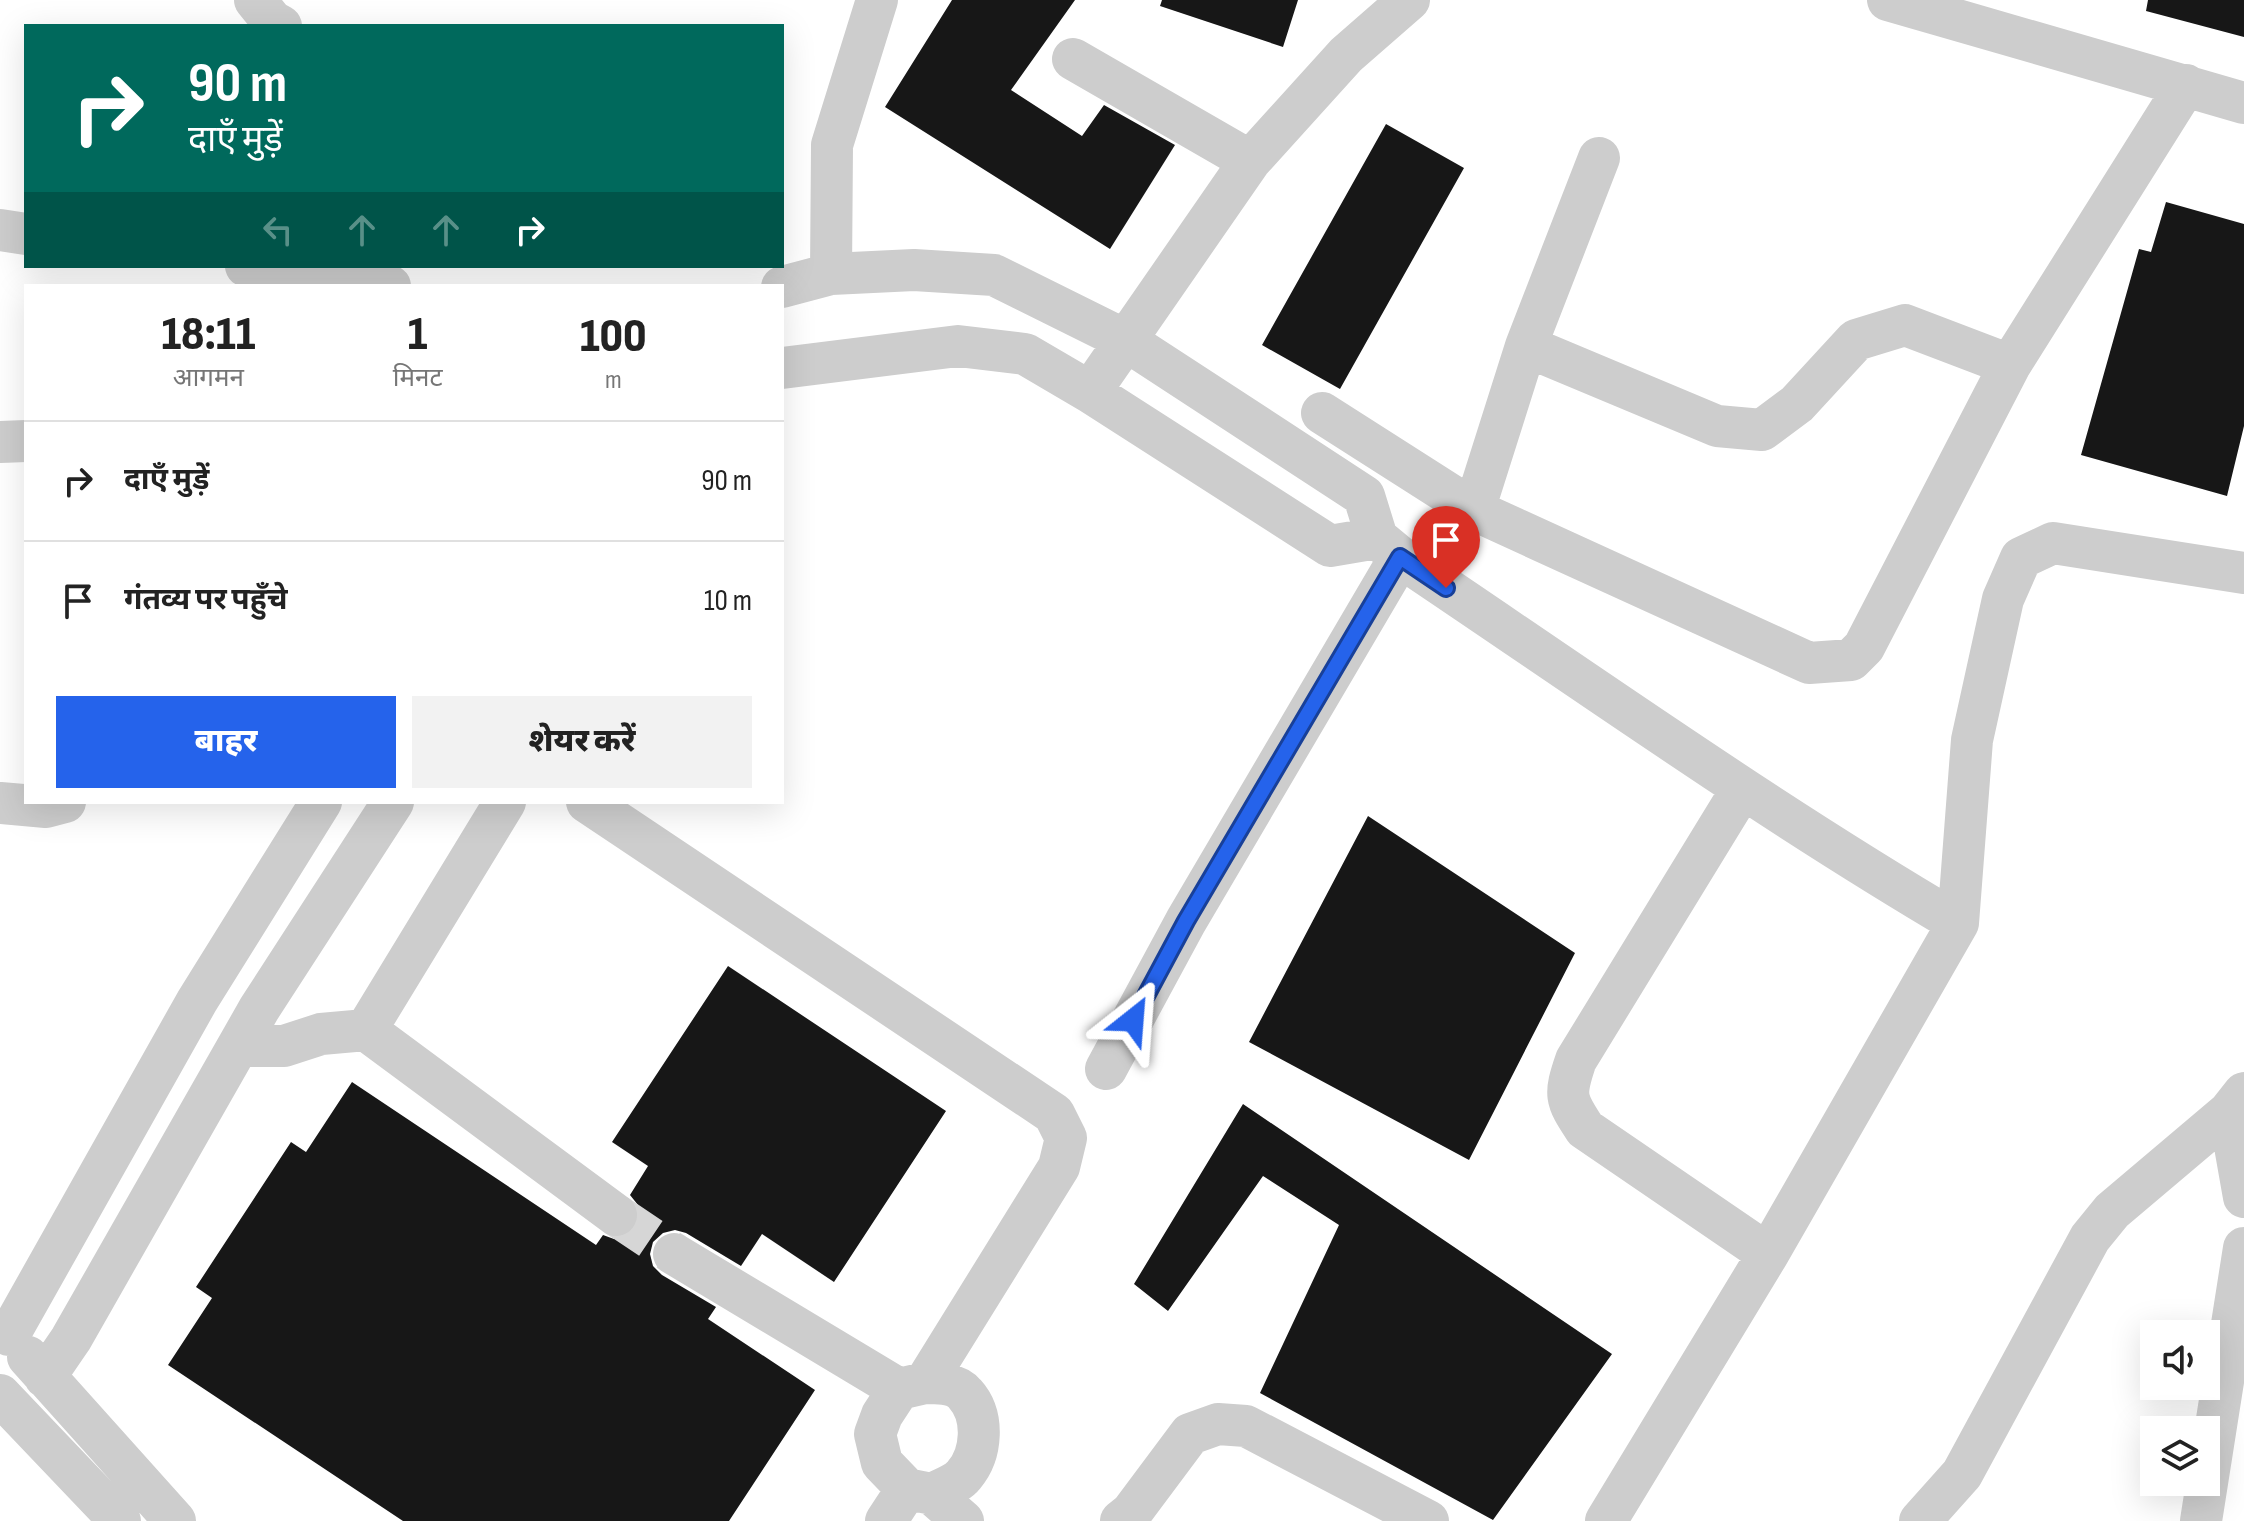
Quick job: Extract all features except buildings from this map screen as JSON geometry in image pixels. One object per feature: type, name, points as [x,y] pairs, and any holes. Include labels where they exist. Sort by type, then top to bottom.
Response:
[{"type":"street","points":[[255,0],[277,24]]},
{"type":"street","points":[[831,274],[832,145],[877,0]]},
{"type":"street","points":[[1346,55],[1362,0]]},
{"type":"street","points":[[1090,392],[1250,161],[1346,55],[1409,0]]},
{"type":"street","points":[[1888,0],[2244,103]]},
{"type":"street","points":[[1073,59],[1250,161]]},
{"type":"street","points":[[1322,413],[1474,510],[1809,663],[1851,660],[1864,647],[2010,365],[2186,85]]},
{"type":"street","points":[[1474,510],[1526,346],[1599,158]]},
{"type":"street","points":[[0,230],[24,234]]},
{"type":"street","points":[[260,268],[376,284]]},
{"type":"street","points":[[784,286],[831,274],[914,270],[994,275],[1125,340],[1364,496],[1389,548],[1742,789],[1838,852],[1958,923]]},
{"type":"street","points":[[1526,346],[1717,426],[1762,430],[1797,404],[1856,340],[1905,325],[2010,365]]},
{"type":"street","points":[[784,368],[958,346],[1025,354],[1090,392],[1330,546],[1389,548]]},
{"type":"street","points":[[0,442],[24,441]]},
{"type":"street","points":[[1606,1521],[1768,1254],[1958,923],[1972,740],[2003,599],[2021,558],[2053,543],[2244,573]]},
{"type":"street","points":[[1106,1069],[1389,548]]},
{"type":"street","points":[[1742,789],[1576,1060],[1565,1091],[1585,1129],[1768,1254]]},
{"type":"street","points":[[0,803],[46,807],[57,804]]},
{"type":"street","points":[[175,1521],[5,1331],[210,980],[320,804]]},
{"type":"street","points":[[45,1377],[71,1339],[259,1009],[392,804]]},
{"type":"street","points":[[366,1030],[504,804]]},
{"type":"street","points":[[590,804],[1054,1114],[1066,1138],[1059,1167],[912,1386],[882,1415],[875,1434],[882,1463],[922,1506],[963,1477],[978,1449],[979,1423],[965,1394],[945,1384],[912,1386],[674,1254]]},
{"type":"street","points":[[210,980],[259,1009]]},
{"type":"street","points":[[239,1046],[284,1046],[321,1034],[366,1030],[616,1215]]},
{"type":"street","points":[[2237,1102],[2244,1197]]},
{"type":"street","points":[[1920,1521],[1962,1474],[2090,1238],[2112,1211],[2237,1102]]},
{"type":"street","points":[[2201,1521],[2244,1248]]},
{"type":"street","points":[[0,1395],[120,1521]]},
{"type":"street","points":[[1121,1521],[1131,1513],[1190,1434],[1218,1424],[1246,1426],[1428,1521]]},
{"type":"tunnel","points":[[616,1215],[674,1254]]},
{"type":"route","points":[[1133,1020],[1186,921],[1400,557],[1446,588]]}]
